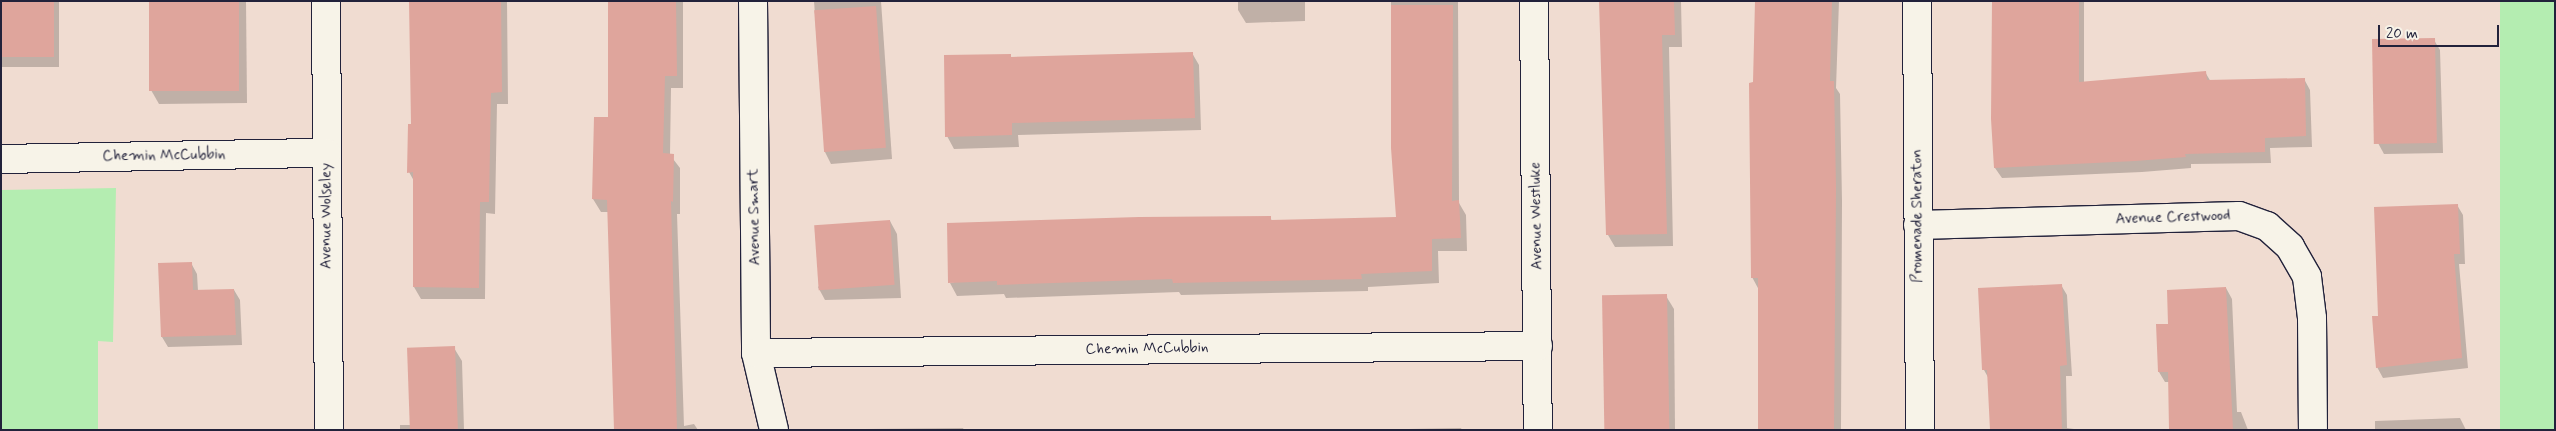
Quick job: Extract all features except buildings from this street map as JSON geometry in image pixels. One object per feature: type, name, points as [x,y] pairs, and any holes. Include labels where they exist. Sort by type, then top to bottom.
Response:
[{"type":"street","name":"Avenue Wolseley","points":[[326,1],[329,430]]},
{"type":"street","name":"Avenue Smart","points":[[753,1],[756,353],[774,430]]},
{"type":"street","name":"Avenue Westluke","points":[[1534,1],[1538,430]]},
{"type":"street","name":"Promenade Sheraton","points":[[1917,1],[1920,430]]},
{"type":"street","name":"Chemin McCubbin","points":[[1,158],[326,153]]},
{"type":"street","name":"Avenue Crestwood","points":[[1918,225],[2239,216],[2267,226],[2290,247],[2307,277],[2312,318],[2313,430]]},
{"type":"street","name":"Chemin McCubbin","points":[[756,353],[1538,346]]},
{"type":"green space","points":[[2500,1],[2555,1],[2555,430],[2500,430]]},
{"type":"green space","points":[[116,188],[113,342],[98,341],[98,430],[1,430],[1,190]]}]
